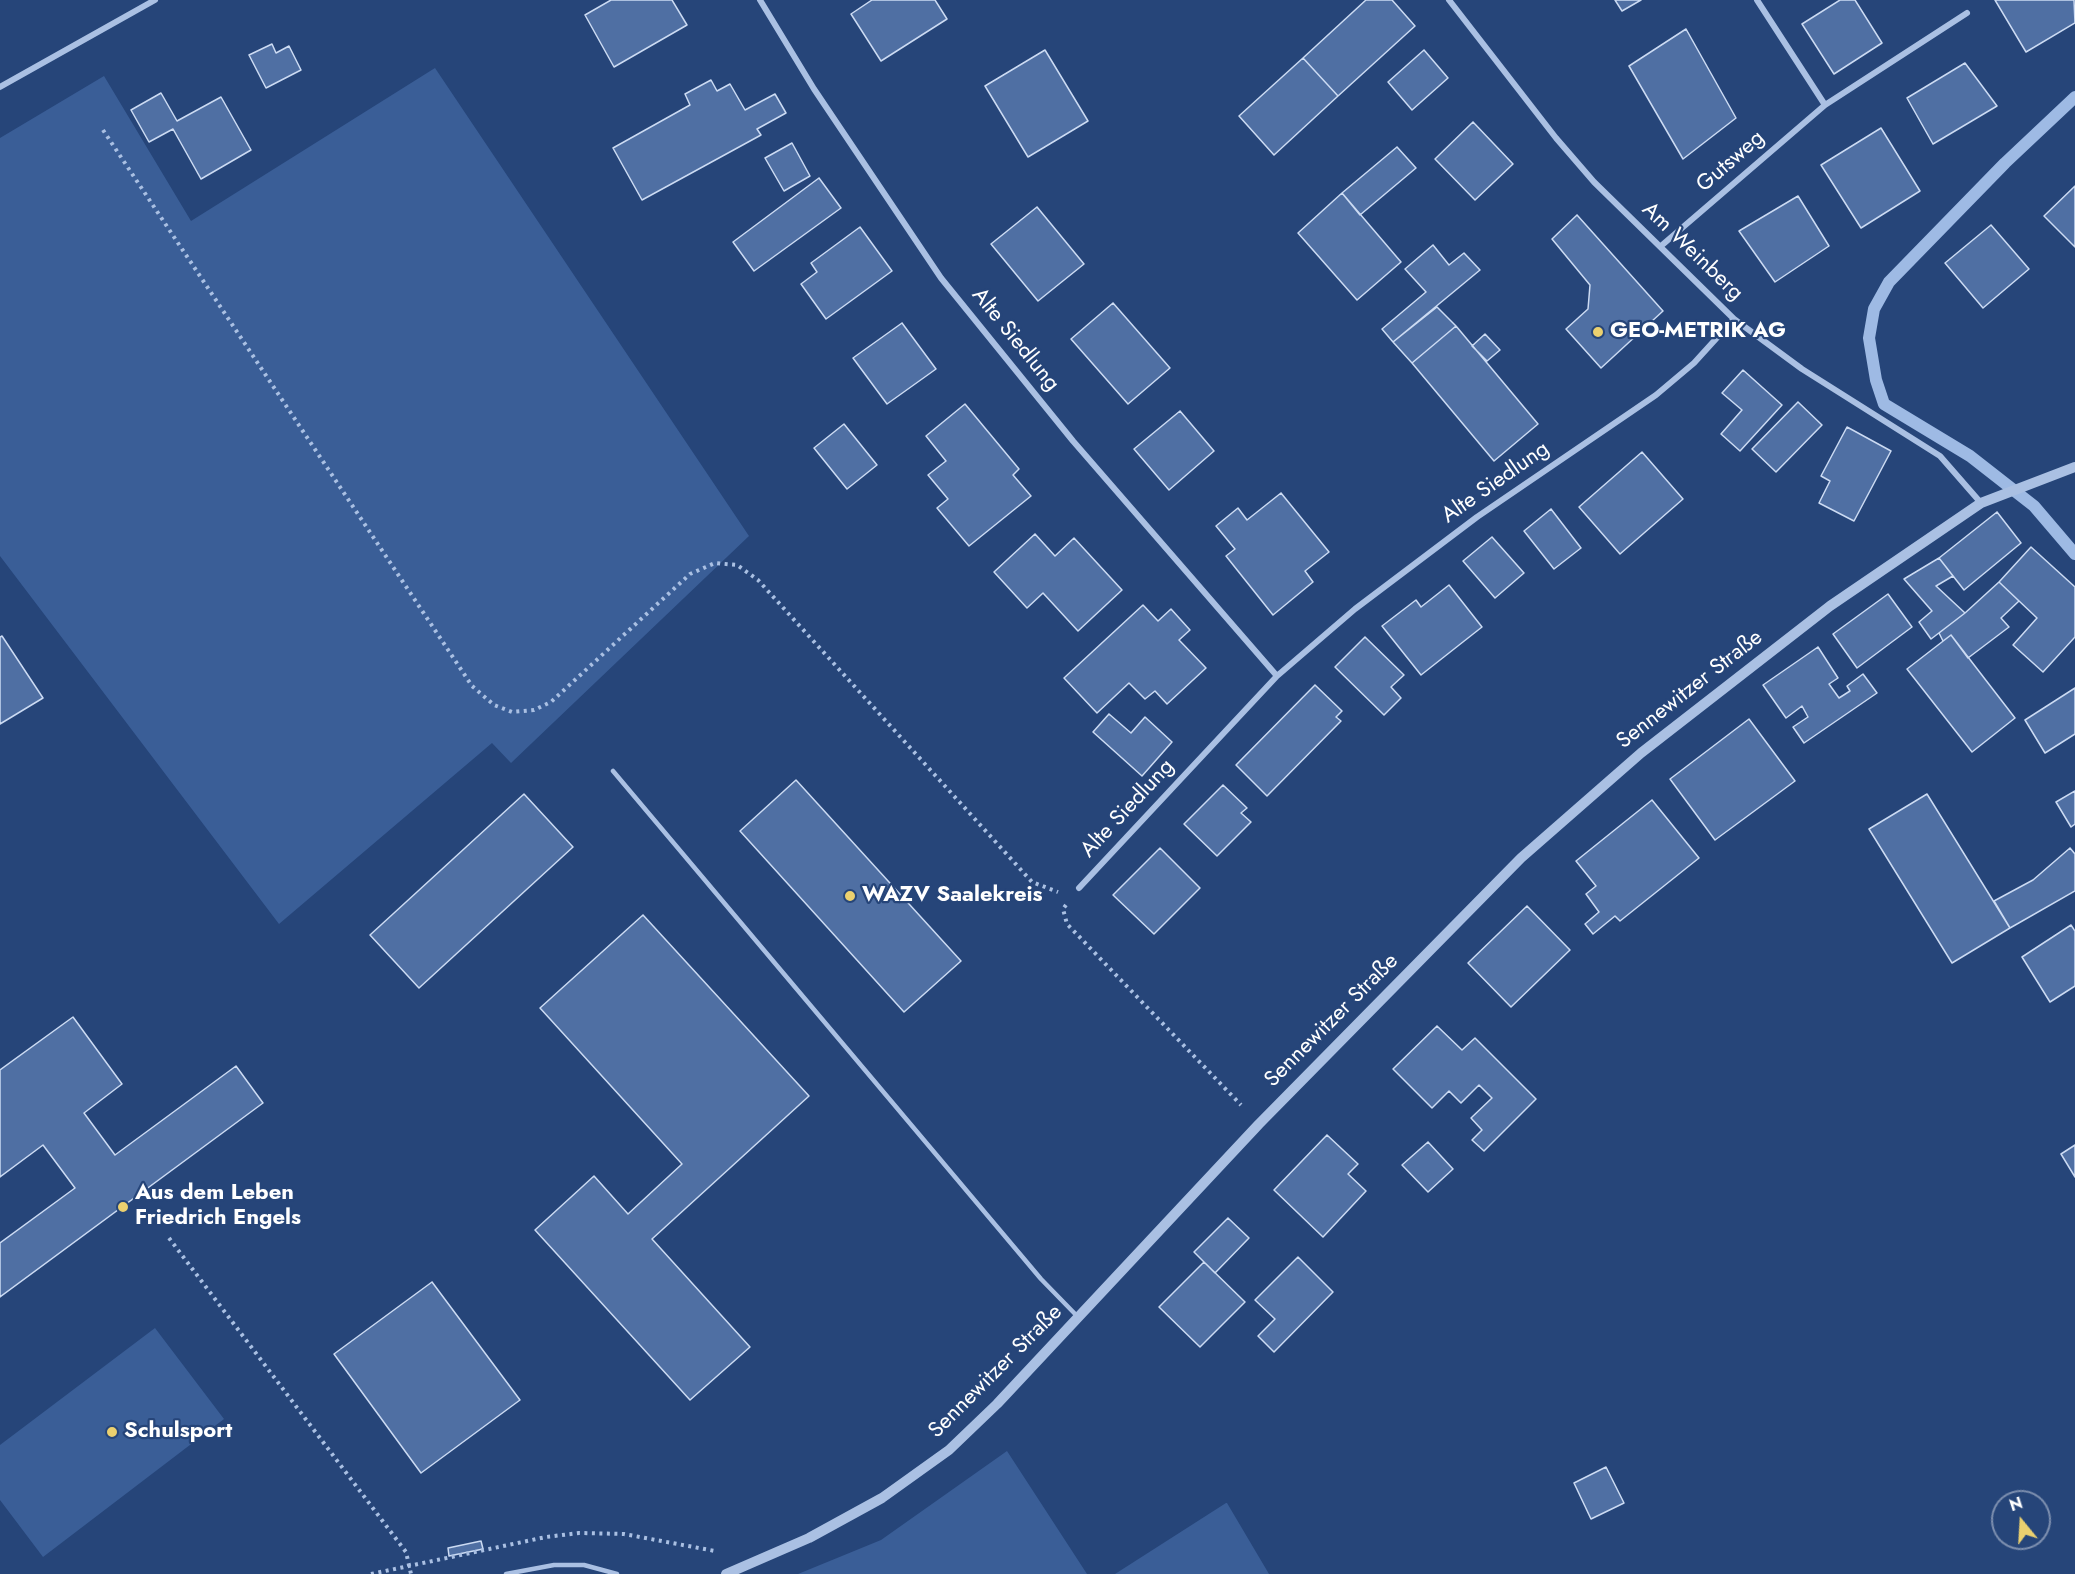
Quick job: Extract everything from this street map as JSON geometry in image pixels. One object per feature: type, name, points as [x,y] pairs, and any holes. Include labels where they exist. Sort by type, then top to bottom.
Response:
[{"type":"street","points":[[0,87],[155,0]]},
{"type":"street","name":"Alte Siedlung","points":[[760,0],[814,89],[941,278],[1073,441],[1277,676]]},
{"type":"street","name":"Am Weinberg","points":[[1449,0],[1556,138],[1594,182],[1734,319],[1802,369],[1940,456],[1981,503]]},
{"type":"street","points":[[1757,0],[1825,105]]},
{"type":"street","name":"Gutsweg","points":[[1661,246],[1825,105],[1967,13]]},
{"type":"street","name":"Alte Siedlung","points":[[1079,888],[1277,676],[1355,609],[1468,524],[1656,394],[1694,363],[1734,319]]},
{"type":"street","name":"Sennewitzer Straße","points":[[726,1574],[809,1538],[882,1498],[950,1450],[997,1404],[1259,1124],[1521,858],[1641,753],[1830,606],[1981,503],[2075,468]]},
{"type":"lane","points":[[614,771],[1041,1279],[1078,1317]]},
{"type":"lane","points":[[506,1574],[554,1564],[584,1565],[617,1574]]},
{"type":"path","points":[[103,130],[472,686],[494,705],[512,712],[534,711],[551,702],[690,574],[716,563],[737,565],[758,580],[1032,882],[1057,892],[1079,888]]},
{"type":"path","points":[[1079,888],[1063,909],[1067,924],[1259,1124]]},
{"type":"path","points":[[170,1238],[406,1552],[411,1574]]},
{"type":"path","points":[[371,1574],[546,1537],[579,1533],[624,1534],[711,1551],[719,1550]]},
{"type":"shaded area","points":[[435,68],[749,536],[511,763],[492,743],[279,924],[0,556],[0,138],[104,76],[191,221]]},
{"type":"shaded area","name":"Schulsport","points":[[155,1328],[224,1419],[43,1557],[0,1500],[0,1445]]},
{"type":"shaded area","points":[[1007,1451],[1087,1574],[798,1574],[881,1540]]},
{"type":"shaded area","points":[[1226,1503],[1269,1574],[1115,1574]]},
{"type":"building","points":[[611,0],[672,0],[687,25],[614,67],[585,15]]},
{"type":"building","points":[[872,0],[935,0],[947,19],[881,61],[851,14]]},
{"type":"building","points":[[1366,0],[1392,0],[1415,26],[1338,96],[1303,58]]},
{"type":"building","points":[[1615,0],[1641,0],[1622,11]]},
{"type":"building","points":[[1840,0],[1855,0],[1882,43],[1834,74],[1802,24]]},
{"type":"building","points":[[1995,0],[2074,0],[2075,23],[2026,52]]},
{"type":"building","points":[[1686,29],[1736,118],[1683,159],[1629,66]]},
{"type":"building","points":[[272,44],[276,53],[289,46],[301,70],[266,88],[249,55]]},
{"type":"building","points":[[1045,50],[1088,121],[1028,157],[985,86]]},
{"type":"building","points":[[1424,50],[1448,78],[1412,110],[1388,82]]},
{"type":"building","points":[[1303,58],[1338,96],[1274,155],[1239,116]]},
{"type":"building","points":[[1965,63],[1997,106],[1933,144],[1907,98]]},
{"type":"building","points":[[711,80],[717,91],[730,84],[745,110],[775,94],[786,113],[757,129],[761,135],[642,200],[613,148],[690,105],[685,94]]},
{"type":"building","points":[[161,93],[177,121],[221,97],[251,150],[201,179],[173,129],[149,142],[131,110]]},
{"type":"building","points":[[1473,122],[1513,164],[1475,200],[1435,159]]},
{"type":"building","points":[[1881,128],[1920,191],[1861,228],[1821,165]]},
{"type":"building","points":[[792,143],[810,176],[784,191],[765,158]]},
{"type":"building","points":[[1397,147],[1416,168],[1360,215],[1342,193]]},
{"type":"building","points":[[819,178],[841,208],[754,271],[733,242]]},
{"type":"building","points":[[2075,186],[2075,247],[2044,216]]},
{"type":"building","points":[[1342,193],[1401,262],[1357,300],[1298,233]]},
{"type":"building","points":[[1798,196],[1829,246],[1775,282],[1739,231]]},
{"type":"building","points":[[1037,207],[1084,264],[1038,301],[991,244]]},
{"type":"building","points":[[1577,215],[1663,311],[1601,368],[1566,329],[1588,309],[1590,285],[1552,239]]},
{"type":"building","points":[[1991,225],[2029,269],[1983,308],[1945,263]]},
{"type":"building","points":[[860,227],[892,271],[826,319],[801,284],[817,272],[811,263]]},
{"type":"building","points":[[1433,245],[1449,265],[1464,253],[1480,270],[1393,342],[1382,329],[1426,292],[1405,269]]},
{"type":"building","points":[[1113,303],[1170,368],[1128,404],[1071,339]]},
{"type":"building","points":[[1437,307],[1456,326],[1412,363],[1393,342]]},
{"type":"building","points":[[902,323],[936,369],[887,404],[853,358]]},
{"type":"building","points":[[1456,326],[1538,424],[1494,461],[1412,363]]},
{"type":"building","points":[[1485,334],[1500,350],[1487,361],[1472,346]]},
{"type":"building","points":[[1743,370],[1782,405],[1740,451],[1721,434],[1742,410],[1722,393]]},
{"type":"building","points":[[1798,402],[1822,425],[1776,472],[1752,449]]},
{"type":"building","points":[[965,404],[1019,469],[1013,475],[1031,496],[969,546],[937,508],[948,499],[928,475],[946,461],[926,436]]},
{"type":"building","points":[[1180,411],[1214,451],[1169,490],[1134,449]]},
{"type":"building","points":[[844,424],[877,465],[847,489],[814,448]]},
{"type":"building","points":[[1847,427],[1891,451],[1854,521],[1819,503],[1830,481],[1821,476]]},
{"type":"building","points":[[1642,452],[1683,499],[1620,554],[1579,507]]},
{"type":"building","points":[[1281,493],[1329,552],[1305,571],[1313,582],[1273,615],[1226,556],[1235,549],[1216,526],[1238,508],[1247,520]]},
{"type":"building","points":[[1551,509],[1581,548],[1554,569],[1524,531]]},
{"type":"building","points":[[1997,512],[2021,543],[1964,590],[1939,558]]},
{"type":"building","points":[[1035,534],[1055,556],[1074,538],[1122,590],[1078,631],[1043,593],[1027,608],[994,572]]},
{"type":"building","points":[[1492,537],[1524,573],[1495,598],[1463,561]]},
{"type":"building","points":[[2031,547],[2075,587],[2075,637],[2043,672],[2013,645],[2037,618],[1999,582]]},
{"type":"building","points":[[1939,558],[1953,576],[1936,586],[1965,613],[1931,639],[1919,622],[1932,611],[1904,579]]},
{"type":"building","points":[[1999,582],[2019,601],[2001,618],[2009,627],[1968,658],[1951,635],[1943,641],[1939,633]]},
{"type":"building","points":[[1449,585],[1482,627],[1421,675],[1382,626],[1416,600],[1421,607]]},
{"type":"building","points":[[1888,594],[1912,627],[1857,668],[1833,634]]},
{"type":"building","points":[[1143,605],[1158,621],[1171,609],[1190,630],[1179,640],[1206,668],[1167,704],[1155,691],[1145,699],[1129,683],[1097,713],[1064,678]]},
{"type":"building","points":[[1951,635],[2015,718],[1972,752],[1907,669]]},
{"type":"building","points":[[2,636],[43,698],[0,724],[0,637]]},
{"type":"building","points":[[1365,637],[1404,675],[1391,687],[1401,698],[1384,715],[1335,667]]},
{"type":"building","points":[[1818,647],[1838,678],[1829,684],[1839,698],[1850,691],[1847,686],[1863,674],[1877,693],[1804,743],[1793,727],[1808,717],[1802,706],[1786,718],[1763,685]]},
{"type":"building","points":[[1315,685],[1342,711],[1336,717],[1341,721],[1267,796],[1236,765]]},
{"type":"building","points":[[2075,688],[2075,734],[2045,753],[2025,720]]},
{"type":"building","points":[[1109,714],[1131,733],[1145,717],[1172,742],[1142,776],[1093,732]]},
{"type":"building","points":[[1749,719],[1795,781],[1715,840],[1670,779]]},
{"type":"building","name":"WAZV Saalekreis","points":[[796,780],[961,961],[904,1012],[740,831]]},
{"type":"building","points":[[1223,785],[1247,808],[1241,813],[1251,822],[1217,856],[1184,824]]},
{"type":"building","points":[[2075,791],[2075,824],[2071,827],[2056,802]]},
{"type":"building","points":[[524,794],[573,847],[419,988],[370,935]]},
{"type":"building","points":[[1927,794],[2010,928],[1952,963],[1869,829]]},
{"type":"building","points":[[1652,800],[1699,858],[1620,921],[1615,916],[1593,934],[1585,924],[1599,912],[1586,894],[1596,886],[1576,861]]},
{"type":"building","points":[[1160,848],[1200,888],[1154,934],[1113,895]]},
{"type":"building","points":[[2070,848],[2075,854],[2075,891],[2010,928],[1994,901],[2033,880]]},
{"type":"building","points":[[1527,906],[1570,950],[1511,1007],[1468,963]]},
{"type":"building","points":[[643,915],[809,1096],[652,1239],[750,1347],[690,1400],[535,1230],[594,1176],[628,1214],[682,1164],[540,1008]]},
{"type":"building","points":[[2071,925],[2075,931],[2075,986],[2050,1002],[2022,957]]},
{"type":"building","points":[[73,1017],[122,1084],[84,1113],[115,1155],[236,1066],[263,1103],[0,1297],[0,1243],[75,1188],[43,1145],[0,1177],[0,1070]]},
{"type":"building","points":[[1437,1026],[1462,1050],[1475,1038],[1536,1099],[1484,1151],[1472,1140],[1482,1130],[1471,1118],[1492,1098],[1479,1085],[1461,1103],[1449,1091],[1432,1108],[1393,1069]]},
{"type":"building","points":[[1327,1135],[1358,1164],[1348,1174],[1366,1191],[1323,1237],[1274,1190]]},
{"type":"building","points":[[1428,1142],[1453,1169],[1428,1192],[1402,1165]]},
{"type":"building","points":[[2075,1145],[2075,1177],[2061,1154]]},
{"type":"building","points":[[1228,1218],[1249,1238],[1215,1273],[1194,1252]]},
{"type":"building","points":[[1298,1257],[1333,1292],[1274,1352],[1258,1336],[1275,1319],[1255,1300]]},
{"type":"building","points":[[1204,1262],[1245,1302],[1200,1347],[1159,1307]]},
{"type":"building","points":[[432,1282],[520,1400],[421,1473],[334,1354]]},
{"type":"building","points":[[1606,1467],[1624,1503],[1591,1519],[1574,1483]]},
{"type":"building","points":[[481,1541],[483,1549],[449,1556],[448,1548]]},
{"type":"waterway","points":[[2075,97],[2005,163],[1889,282],[1874,309],[1869,338],[1876,380],[1884,404],[1970,456],[2034,506],[2075,554]]},
{"type":"place","name":"GEO-METRIK AG","points":[[1598,332]]},
{"type":"place","name":"WAZV Saalekreis","points":[[850,896]]},
{"type":"place","name":"Aus dem Leben Friedrich Engels","points":[[123,1207]]},
{"type":"place","name":"Schulsport","points":[[112,1432]]}]
